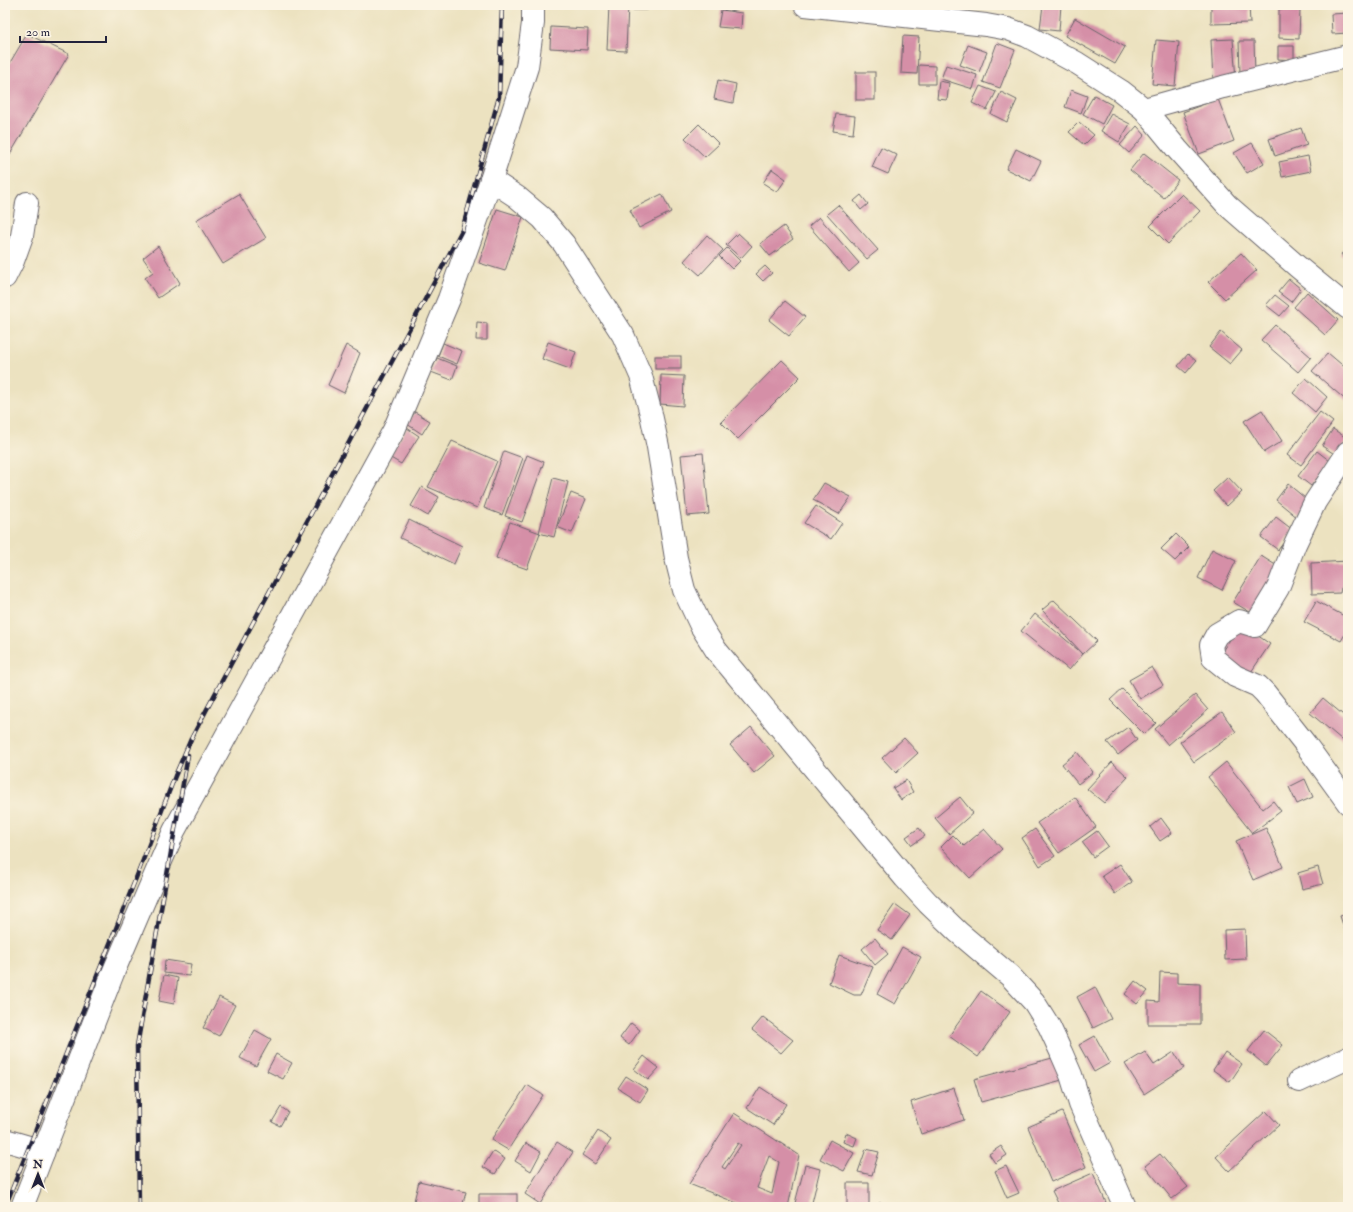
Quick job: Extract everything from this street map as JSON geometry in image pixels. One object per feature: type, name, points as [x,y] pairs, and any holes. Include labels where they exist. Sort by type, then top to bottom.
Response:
[{"type":"street","points":[[22,1207],[113,973],[174,831],[394,430],[449,299],[490,180],[526,67],[533,23],[533,5]]},
{"type":"street","points":[[805,5],[986,25],[1008,29],[1027,36],[1077,63],[1121,91],[1144,109],[1227,205],[1348,308]]},
{"type":"street","points":[[1144,109],[1216,88],[1348,56]]},
{"type":"street","points":[[490,180],[517,197],[542,218],[564,244],[623,335],[641,376],[651,414],[658,447],[676,558],[684,590],[701,626],[716,650],[905,878],[958,932],[1010,976],[1034,1002],[1049,1026],[1061,1052],[1071,1075],[1080,1104],[1125,1207]]},
{"type":"street","points":[[5,277],[13,261],[22,236],[27,203]]},
{"type":"street","points":[[1348,452],[1315,502],[1295,544],[1278,588],[1255,626],[1239,621],[1217,634],[1211,645],[1213,658],[1235,676],[1258,686],[1266,693],[1348,803]]},
{"type":"street","points":[[1299,1081],[1348,1058]]},
{"type":"street","points":[[5,1140],[43,1153]]},
{"type":"building","points":[[609,5],[628,5],[626,51],[607,50]]},
{"type":"building","points":[[632,5],[647,5],[647,10],[632,10]]},
{"type":"building","points":[[1043,5],[1061,5],[1059,31],[1040,29]]},
{"type":"building","points":[[1211,5],[1249,5],[1250,23],[1211,24]]},
{"type":"building","points":[[1279,9],[1300,9],[1299,39],[1279,38]]},
{"type":"building","points":[[721,10],[742,13],[741,29],[718,27]]},
{"type":"building","points":[[1348,13],[1348,33],[1332,34],[1331,14]]},
{"type":"building","points":[[1075,18],[1125,47],[1115,64],[1065,36]]},
{"type":"building","points":[[551,27],[588,29],[587,50],[550,48]]},
{"type":"building","points":[[27,34],[69,54],[5,163],[5,71]]},
{"type":"building","points":[[903,36],[919,37],[917,74],[901,73]]},
{"type":"building","points":[[1233,39],[1236,80],[1213,81],[1211,40]]},
{"type":"building","points":[[1156,40],[1179,42],[1175,86],[1152,84]]},
{"type":"building","points":[[1239,41],[1254,41],[1255,74],[1240,74]]},
{"type":"building","points":[[997,43],[1015,50],[1000,88],[983,82]]},
{"type":"building","points":[[968,45],[987,52],[979,72],[960,65]]},
{"type":"building","points":[[1278,46],[1294,46],[1294,60],[1278,59]]},
{"type":"building","points":[[919,65],[935,66],[935,84],[919,84]]},
{"type":"building","points":[[946,65],[977,75],[973,89],[941,79]]},
{"type":"building","points":[[856,72],[875,72],[875,100],[856,100]]},
{"type":"building","points":[[718,80],[736,84],[733,103],[714,99]]},
{"type":"building","points":[[939,81],[949,83],[947,100],[937,99]]},
{"type":"building","points":[[980,86],[996,92],[987,110],[972,103]]},
{"type":"building","points":[[1071,90],[1087,96],[1081,113],[1065,107]]},
{"type":"building","points":[[1001,92],[1017,100],[1007,122],[991,114]]},
{"type":"building","points":[[1094,95],[1112,105],[1102,124],[1083,114]]},
{"type":"building","points":[[1218,99],[1234,141],[1199,154],[1183,112]]},
{"type":"building","points":[[836,114],[855,116],[853,134],[833,131]]},
{"type":"building","points":[[1111,114],[1130,124],[1119,142],[1101,131]]},
{"type":"building","points":[[1079,122],[1094,135],[1084,145],[1069,132]]},
{"type":"building","points":[[699,124],[719,144],[705,157],[685,138]]},
{"type":"building","points":[[1137,126],[1145,135],[1129,153],[1120,145]]},
{"type":"building","points":[[1301,128],[1307,145],[1275,156],[1269,139]]},
{"type":"building","points":[[1252,143],[1264,163],[1247,173],[1234,153]]},
{"type":"building","points":[[881,147],[897,155],[888,174],[872,167]]},
{"type":"building","points":[[1016,149],[1041,161],[1031,181],[1006,169]]},
{"type":"building","points":[[1144,153],[1178,180],[1164,198],[1130,170]]},
{"type":"building","points":[[1308,156],[1311,171],[1282,177],[1279,162]]},
{"type":"building","points":[[772,169],[786,179],[777,192],[763,183]]},
{"type":"building","points":[[239,194],[266,238],[223,264],[196,220]]},
{"type":"building","points":[[662,194],[671,212],[639,228],[630,210]]},
{"type":"building","points":[[1182,194],[1200,211],[1168,244],[1150,226]]},
{"type":"building","points":[[861,195],[868,204],[861,210],[854,201]]},
{"type":"building","points":[[838,205],[878,250],[867,259],[827,214]]},
{"type":"building","points":[[497,209],[523,217],[505,271],[479,263]]},
{"type":"building","points":[[819,217],[859,263],[849,272],[809,226]]},
{"type":"building","points":[[784,226],[793,239],[770,256],[760,244]]},
{"type":"building","points":[[738,233],[752,246],[741,258],[726,245]]},
{"type":"building","points":[[707,235],[723,250],[700,275],[684,261]]},
{"type":"building","points":[[158,246],[180,283],[158,298],[145,278],[153,272],[143,258]]},
{"type":"building","points":[[727,248],[740,261],[732,269],[719,256]]},
{"type":"building","points":[[1348,248],[1348,263],[1341,254]]},
{"type":"building","points":[[1241,253],[1257,270],[1225,299],[1208,282]]},
{"type":"building","points":[[765,266],[772,273],[763,281],[756,274]]},
{"type":"building","points":[[1289,279],[1301,289],[1291,302],[1278,292]]},
{"type":"building","points":[[1307,292],[1338,320],[1325,335],[1294,307]]},
{"type":"building","points":[[1275,295],[1289,306],[1280,316],[1266,305]]},
{"type":"building","points":[[785,301],[805,317],[789,336],[769,320]]},
{"type":"building","points":[[477,322],[487,323],[487,340],[476,340]]},
{"type":"building","points":[[1275,325],[1311,357],[1298,372],[1261,340]]},
{"type":"building","points":[[1221,332],[1242,350],[1230,364],[1209,347]]},
{"type":"building","points":[[548,342],[576,352],[570,369],[542,359]]},
{"type":"building","points":[[443,343],[462,351],[457,364],[438,356]]},
{"type":"building","points":[[346,345],[360,353],[344,393],[328,385]]},
{"type":"building","points":[[1328,353],[1348,370],[1348,402],[1312,371]]},
{"type":"building","points":[[1188,354],[1196,361],[1186,373],[1178,366]]},
{"type":"building","points":[[655,356],[681,356],[681,369],[655,369]]},
{"type":"building","points":[[437,358],[457,366],[452,380],[431,372]]},
{"type":"building","points":[[782,360],[800,377],[738,439],[721,422]]},
{"type":"building","points":[[661,375],[684,376],[683,406],[660,404]]},
{"type":"building","points":[[1306,378],[1327,397],[1315,412],[1293,393]]},
{"type":"building","points":[[1262,410],[1282,441],[1264,452],[1244,421]]},
{"type":"building","points":[[415,412],[430,421],[422,434],[407,424]]},
{"type":"building","points":[[1320,412],[1333,422],[1301,465],[1287,455]]},
{"type":"building","points":[[407,428],[419,436],[401,464],[389,457]]},
{"type":"building","points":[[1333,429],[1348,439],[1336,455],[1322,446]]},
{"type":"building","points":[[452,441],[497,461],[477,508],[428,487]]},
{"type":"building","points":[[504,451],[523,458],[502,515],[484,508]]},
{"type":"building","points":[[1317,451],[1330,461],[1311,486],[1298,476]]},
{"type":"building","points":[[703,453],[709,514],[687,516],[681,455]]},
{"type":"building","points":[[527,455],[544,462],[522,522],[505,516]]},
{"type":"building","points":[[1228,477],[1242,492],[1227,506],[1213,491]]},
{"type":"building","points":[[553,478],[568,482],[554,537],[539,533]]},
{"type":"building","points":[[824,483],[851,497],[839,514],[813,500]]},
{"type":"building","points":[[1288,484],[1311,503],[1298,518],[1276,500]]},
{"type":"building","points":[[422,487],[439,497],[428,516],[411,506]]},
{"type":"building","points":[[571,493],[586,499],[572,533],[557,527]]},
{"type":"building","points":[[816,506],[842,523],[831,539],[804,523]]},
{"type":"building","points":[[1276,517],[1293,530],[1278,550],[1261,537]]},
{"type":"building","points":[[409,520],[462,546],[454,564],[400,538]]},
{"type":"building","points":[[510,522],[540,533],[527,569],[496,558]]},
{"type":"building","points":[[1176,534],[1189,547],[1175,561],[1161,549]]},
{"type":"building","points":[[1212,549],[1236,561],[1222,590],[1198,578]]},
{"type":"building","points":[[1261,556],[1282,569],[1255,615],[1233,602]]},
{"type":"building","points":[[1348,561],[1348,587],[1341,588],[1340,593],[1312,594],[1311,563]]},
{"type":"building","points":[[1054,600],[1097,641],[1083,654],[1042,610]]},
{"type":"building","points":[[1316,601],[1348,618],[1348,629],[1341,641],[1304,622]]},
{"type":"building","points":[[1035,614],[1083,654],[1069,670],[1021,631]]},
{"type":"building","points":[[1241,624],[1270,644],[1249,675],[1220,654]]},
{"type":"building","points":[[1152,667],[1163,685],[1140,699],[1129,680]]},
{"type":"building","points":[[1122,689],[1156,723],[1144,734],[1110,700]]},
{"type":"building","points":[[1195,695],[1208,710],[1168,745],[1155,729]]},
{"type":"building","points":[[1323,698],[1348,719],[1348,745],[1310,713]]},
{"type":"building","points":[[1222,712],[1236,732],[1194,762],[1180,742]]},
{"type":"building","points":[[751,727],[775,756],[754,773],[730,745]]},
{"type":"building","points":[[1128,727],[1137,740],[1118,755],[1107,742]]},
{"type":"building","points":[[904,738],[918,753],[896,773],[882,758]]},
{"type":"building","points":[[1077,752],[1093,772],[1078,784],[1062,764]]},
{"type":"building","points":[[1112,762],[1128,777],[1104,803],[1087,789]]},
{"type":"building","points":[[1226,762],[1263,809],[1273,801],[1281,811],[1252,833],[1208,777]]},
{"type":"building","points":[[1305,779],[1313,797],[1297,804],[1289,787]]},
{"type":"building","points":[[906,780],[913,792],[901,800],[893,788]]},
{"type":"building","points":[[960,797],[973,813],[949,834],[935,818]]},
{"type":"building","points":[[1075,797],[1096,827],[1059,853],[1037,823]]},
{"type":"building","points":[[1161,818],[1172,833],[1160,841],[1150,827]]},
{"type":"building","points":[[919,828],[925,836],[912,845],[906,837]]},
{"type":"building","points":[[1266,828],[1283,867],[1253,880],[1236,841]]},
{"type":"building","points":[[984,829],[1002,849],[970,878],[941,847],[953,835],[964,846]]},
{"type":"building","points":[[1035,829],[1055,856],[1040,866],[1022,838]]},
{"type":"building","points":[[1097,831],[1108,846],[1093,857],[1082,842]]},
{"type":"building","points":[[1120,864],[1132,882],[1115,894],[1102,876]]},
{"type":"building","points":[[1318,867],[1323,884],[1302,889],[1298,873]]},
{"type":"building","points":[[895,904],[910,915],[892,940],[877,930]]},
{"type":"building","points":[[1348,913],[1348,940],[1340,916]]},
{"type":"building","points":[[1245,929],[1246,959],[1225,960],[1224,930]]},
{"type":"building","points":[[875,938],[888,954],[875,965],[862,949]]},
{"type":"building","points":[[902,947],[921,957],[895,1004],[877,994]]},
{"type":"building","points":[[839,955],[873,967],[861,995],[854,995],[829,983]]},
{"type":"building","points":[[165,960],[191,964],[189,976],[164,973]]},
{"type":"building","points":[[1160,972],[1177,973],[1177,983],[1200,984],[1200,1024],[1148,1024],[1148,1001],[1159,1002]]},
{"type":"building","points":[[164,975],[178,978],[174,1004],[159,1001]]},
{"type":"building","points":[[1135,981],[1148,991],[1137,1004],[1125,994]]},
{"type":"building","points":[[1095,987],[1111,1019],[1093,1028],[1077,997]]},
{"type":"building","points":[[981,991],[1010,1012],[978,1057],[949,1036]]},
{"type":"building","points":[[219,997],[235,1005],[219,1036],[203,1028]]},
{"type":"building","points":[[763,1017],[793,1040],[781,1053],[752,1030]]},
{"type":"building","points":[[631,1023],[640,1030],[629,1045],[620,1038]]},
{"type":"building","points":[[255,1030],[271,1039],[256,1066],[240,1058]]},
{"type":"building","points":[[1264,1030],[1283,1045],[1266,1066],[1248,1051]]},
{"type":"building","points":[[1095,1036],[1110,1063],[1094,1072],[1079,1045]]},
{"type":"building","points":[[1145,1052],[1154,1065],[1174,1052],[1184,1068],[1144,1094],[1125,1064]]},
{"type":"building","points":[[1225,1052],[1242,1064],[1230,1082],[1213,1070]]},
{"type":"building","points":[[276,1054],[292,1063],[283,1079],[267,1071]]},
{"type":"building","points":[[644,1056],[659,1068],[648,1080],[634,1069]]},
{"type":"building","points":[[1056,1057],[1062,1080],[981,1102],[974,1079]]},
{"type":"building","points":[[626,1076],[648,1090],[640,1102],[618,1088]]},
{"type":"building","points":[[527,1085],[543,1095],[508,1150],[491,1140]]},
{"type":"building","points":[[760,1087],[786,1104],[773,1125],[747,1108]]},
{"type":"building","points":[[954,1088],[964,1120],[921,1134],[911,1102]]},
{"type":"building","points":[[281,1107],[288,1112],[280,1126],[272,1122]]},
{"type":"building","points":[[1266,1111],[1279,1125],[1229,1171],[1216,1157]]},
{"type":"building","points":[[1062,1112],[1086,1167],[1051,1182],[1028,1127]]},
{"type":"building","points":[[734,1113],[799,1155],[788,1207],[747,1207],[689,1184]],"holes":[[[738,1143],[741,1145],[725,1169],[722,1167]],[[769,1156],[779,1162],[772,1194],[757,1188]]]},
{"type":"building","points":[[598,1131],[611,1140],[595,1164],[582,1155]]},
{"type":"building","points":[[846,1133],[857,1138],[854,1146],[843,1142]]},
{"type":"building","points":[[830,1140],[854,1153],[844,1171],[820,1159]]},
{"type":"building","points":[[557,1142],[573,1152],[540,1204],[525,1194]]},
{"type":"building","points":[[526,1143],[541,1152],[531,1171],[515,1161]]},
{"type":"building","points":[[1001,1146],[1007,1155],[995,1163],[989,1154]]},
{"type":"building","points":[[866,1149],[879,1152],[872,1175],[858,1172]]},
{"type":"building","points":[[493,1151],[505,1159],[495,1174],[483,1167]]},
{"type":"building","points":[[1160,1154],[1188,1187],[1172,1199],[1145,1166]]},
{"type":"building","points":[[805,1165],[820,1169],[811,1207],[794,1207]]},
{"type":"building","points":[[1006,1166],[1019,1193],[1007,1198],[995,1171]]},
{"type":"building","points":[[1093,1173],[1108,1207],[1060,1207],[1052,1191]]},
{"type":"building","points":[[419,1181],[466,1192],[462,1207],[441,1207],[414,1201]]},
{"type":"building","points":[[847,1183],[869,1183],[869,1207],[847,1207]]},
{"type":"building","points":[[479,1194],[517,1194],[517,1207],[479,1207]]},
{"type":"building","points":[[879,1203],[908,1205],[908,1207],[879,1207]]},
{"type":"railway","points":[[5,1207],[175,776],[191,739],[462,230],[499,97],[502,5]]},
{"type":"railway","points":[[139,1207],[137,1046],[188,755]]}]
